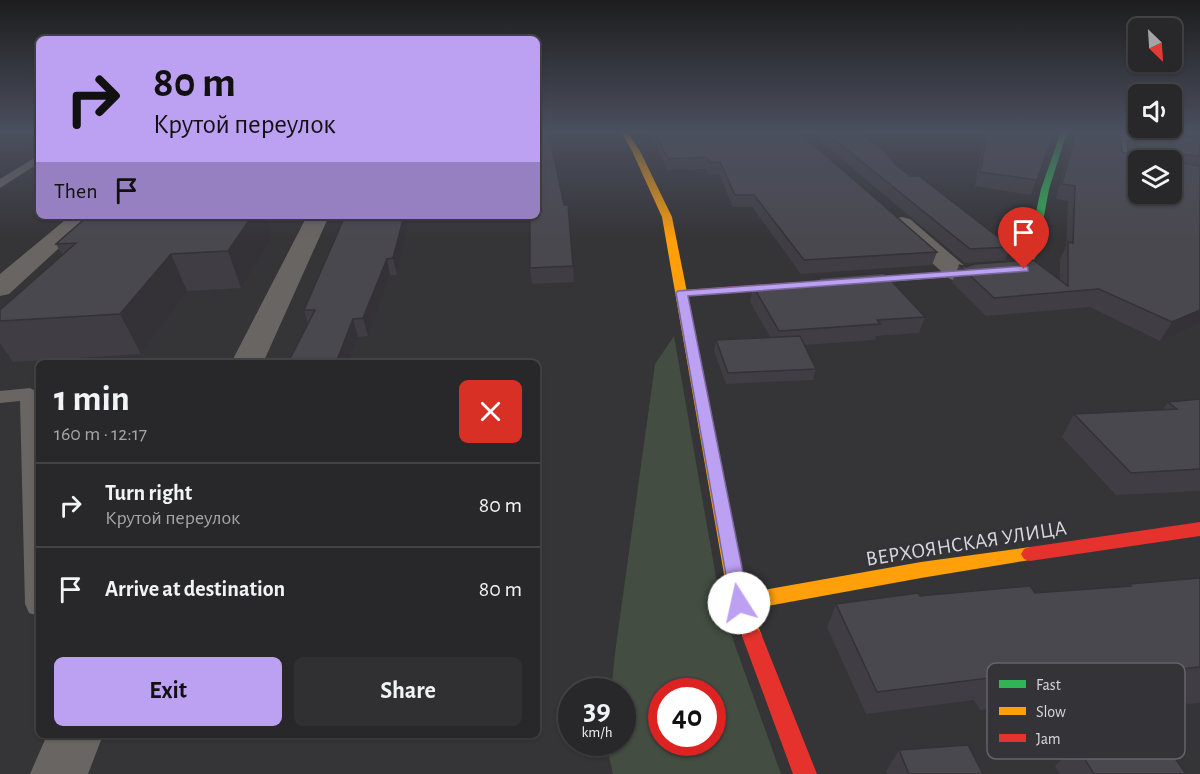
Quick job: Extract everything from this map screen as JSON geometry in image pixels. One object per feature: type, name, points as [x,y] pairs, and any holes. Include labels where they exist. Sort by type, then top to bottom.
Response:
[{"type":"street","points":[[644,168],[667,217],[739,603],[805,774]]},
{"type":"street","points":[[832,283],[1024,269],[1032,254],[1045,189],[1052,168]]},
{"type":"street","points":[[887,211],[959,274]]},
{"type":"street","points":[[0,288],[80,219]]},
{"type":"street","points":[[248,360],[317,219]]},
{"type":"street","points":[[682,293],[809,285]]},
{"type":"street","name":"ВЕРХОЯНСКАЯ УЛИЦА","points":[[739,603],[921,570],[1200,529]]},
{"type":"street","points":[[57,774],[74,738]]},
{"type":"lane","points":[[0,184],[24,168]]},
{"type":"lane","points":[[0,397],[30,394],[36,534]]},
{"type":"lane","points":[[51,738],[57,774]]},
{"type":"green space","points":[[674,336],[721,606],[781,774],[613,774],[609,756],[636,756],[636,678],[612,678],[655,364]]},
{"type":"building","points":[[540,168],[556,168],[564,205],[568,205],[573,266],[530,268],[530,219],[540,219]]},
{"type":"building","points":[[723,168],[841,168],[937,252],[804,260],[754,195],[735,195]]},
{"type":"building","points":[[870,168],[900,168],[910,176],[919,176],[1011,247],[970,249]]},
{"type":"building","points":[[981,168],[1041,168],[1037,180],[980,172]]},
{"type":"building","points":[[1066,168],[1128,168],[1128,204],[1182,204],[1182,168],[1200,168],[1200,310],[1172,322],[1099,289],[994,298],[959,265],[966,267],[975,264],[1033,260],[1068,286],[1068,242],[1073,243],[1075,186],[1062,184]]},
{"type":"building","points":[[85,219],[250,219],[228,251],[171,254],[120,314],[0,321],[0,310],[76,243],[56,244]]},
{"type":"building","points":[[344,219],[403,219],[393,258],[387,259],[363,318],[353,319],[337,360],[290,360],[315,310],[304,310]]},
{"type":"building","points":[[884,273],[925,317],[877,320],[880,324],[779,331],[753,286],[822,283],[818,278]]},
{"type":"building","points":[[800,336],[816,369],[728,373],[716,340]]},
{"type":"building","points":[[1200,399],[1200,469],[1131,473],[1074,414],[1177,409],[1168,402]]},
{"type":"building","points":[[1200,578],[1200,668],[1185,668],[1185,663],[987,663],[987,678],[877,692],[836,604],[918,593],[920,596],[1030,586],[1035,593],[1131,586],[1130,584]]},
{"type":"building","points":[[968,745],[983,774],[909,774],[899,750]]},
{"type":"building","points":[[1085,759],[1175,759],[1186,774],[1094,774]]},
{"type":"traffic: fast","points":[[846,282],[1024,269],[1032,254],[1045,189],[1052,168]]},
{"type":"traffic: slow","points":[[644,168],[667,217],[739,603],[752,636]]},
{"type":"traffic: slow","points":[[739,603],[921,570],[1030,554]]},
{"type":"traffic: jam","points":[[682,293],[797,285]]},
{"type":"traffic: jam","points":[[1030,554],[1200,529]]},
{"type":"traffic: jam","points":[[752,636],[805,774]]},
{"type":"route","points":[[739,603],[682,293],[1024,269]]}]
